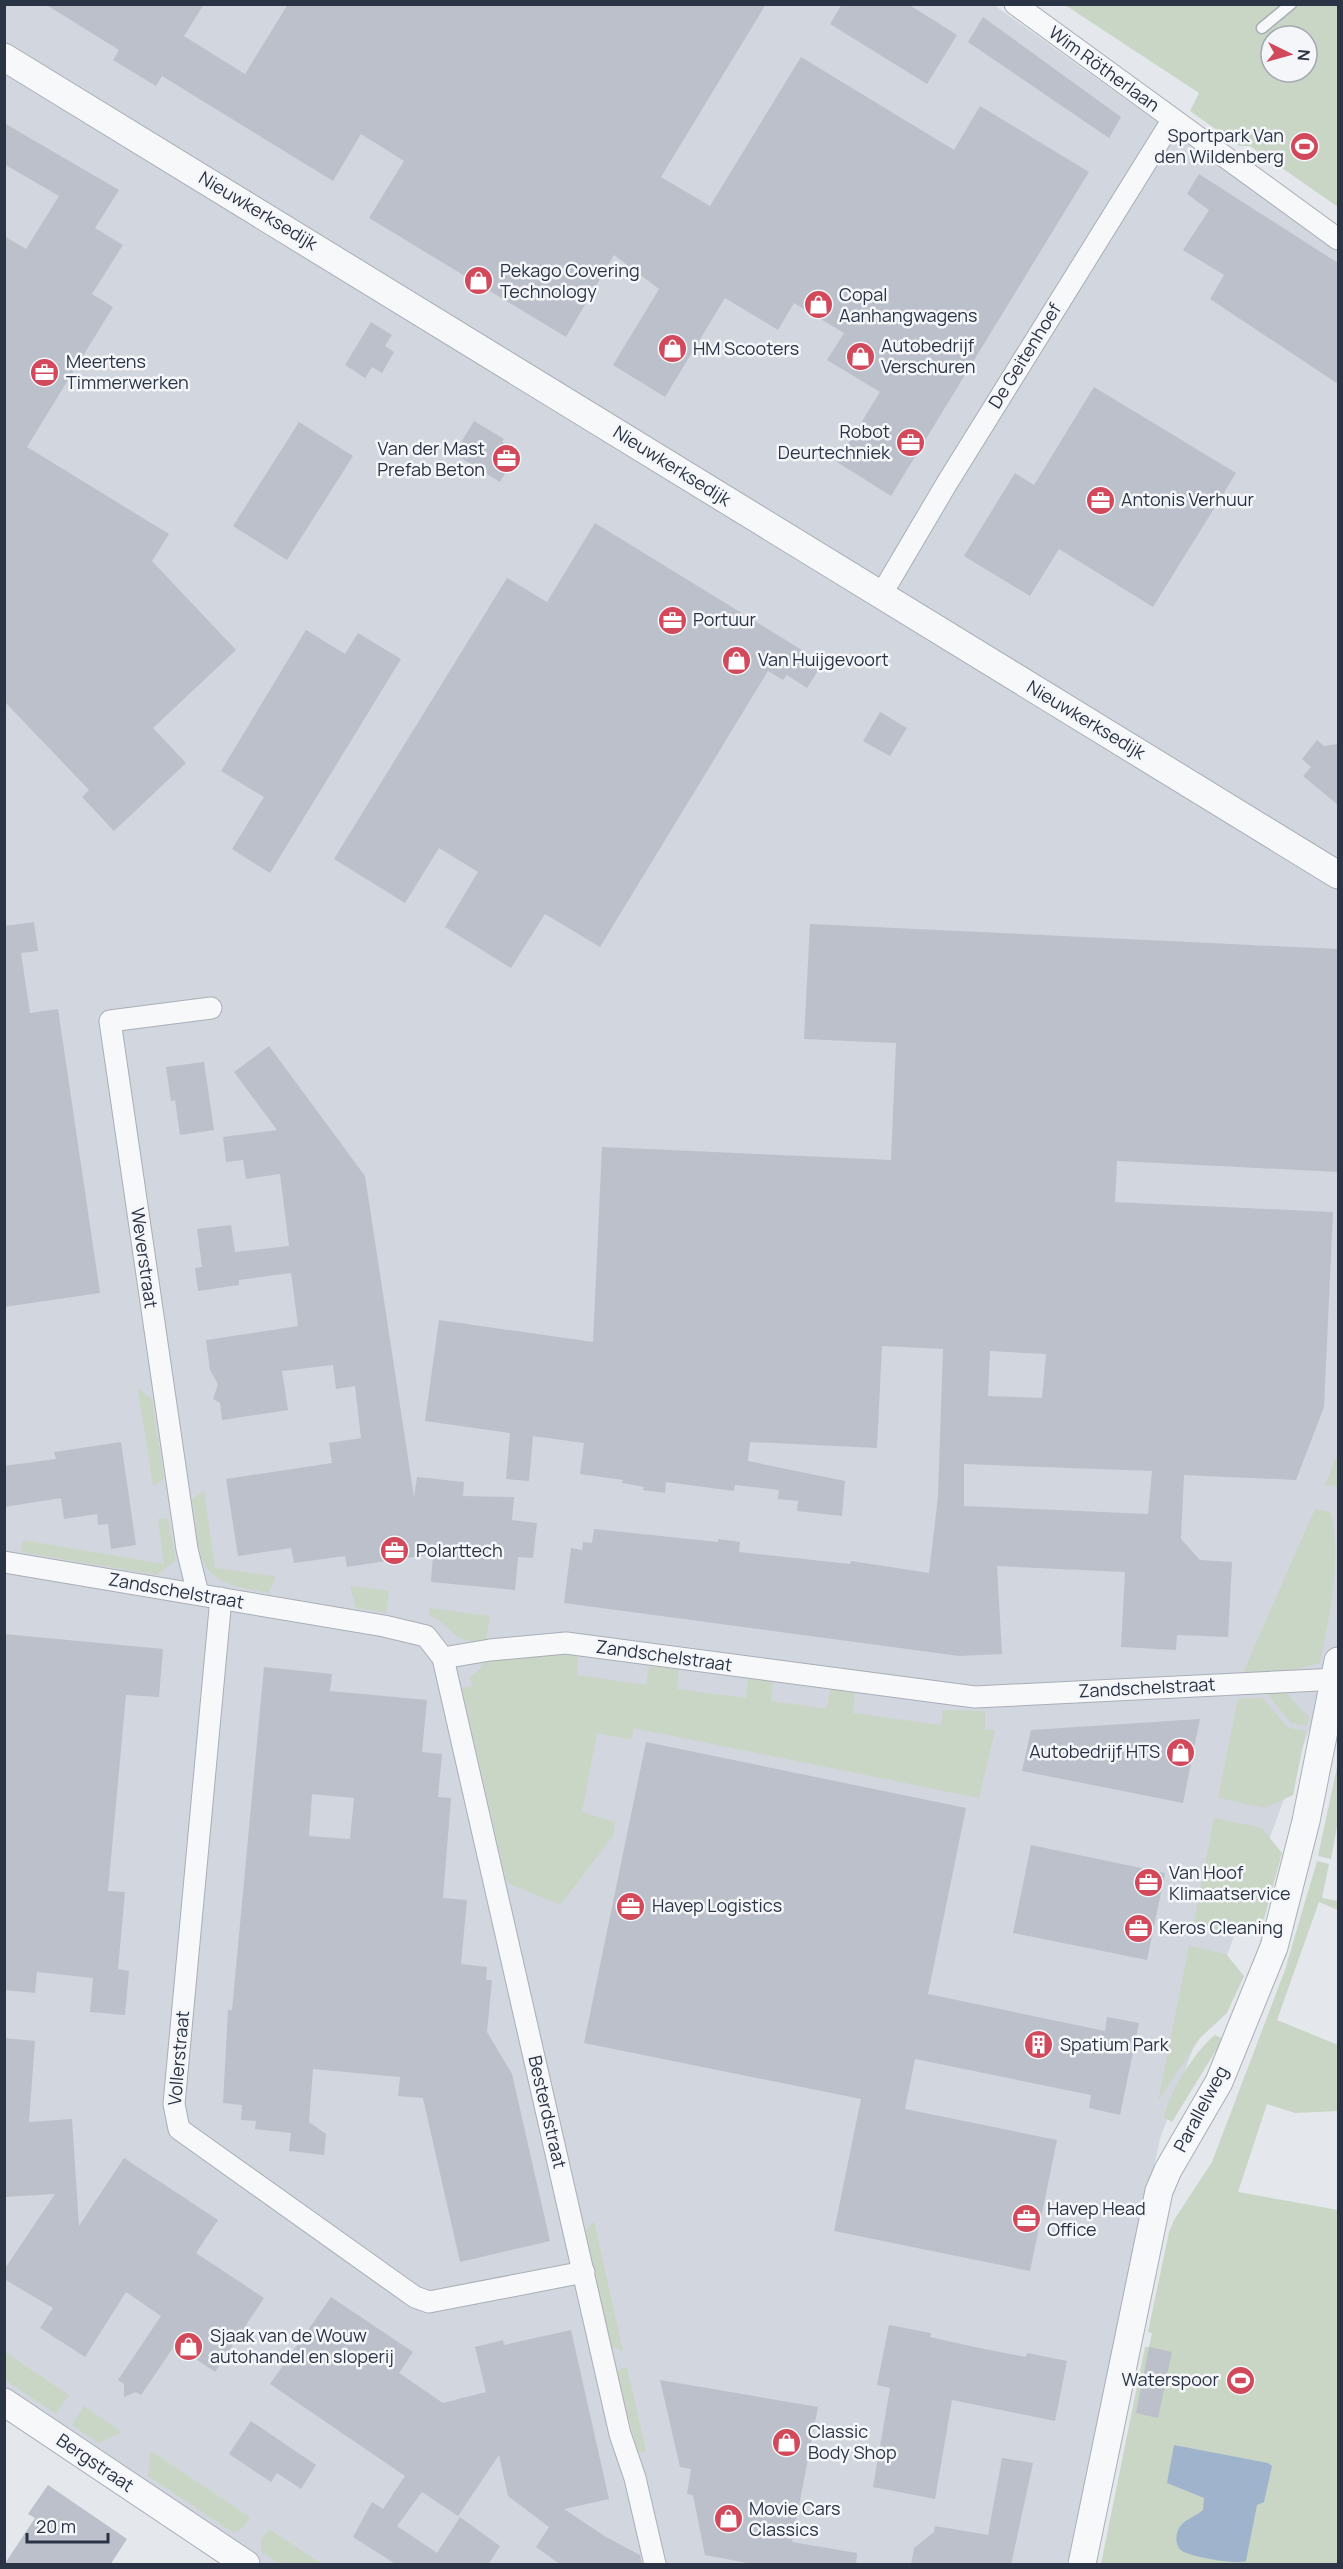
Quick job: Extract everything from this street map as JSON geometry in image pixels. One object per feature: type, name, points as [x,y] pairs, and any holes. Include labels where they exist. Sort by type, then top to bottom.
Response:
[{"type":"street","name":"Wim Rötherlaan","points":[[1015,4],[1338,239]]},
{"type":"street","name":"Nieuwkerksedijk","points":[[4,57],[1338,875]]},
{"type":"street","name":"De Geitenhoef","points":[[881,594],[1173,119]]},
{"type":"street","name":"Weverstraat","points":[[198,1594],[187,1549],[110,1021],[211,1008]]},
{"type":"street","name":"Zandschelstraat","points":[[4,1562],[384,1626],[426,1636],[443,1658],[490,1650],[566,1643],[975,1697],[1337,1673]]},
{"type":"street","name":"Vollerstraat","points":[[221,1598],[174,2104],[179,2129],[415,2297],[429,2302],[584,2272]]},
{"type":"street","name":"Besterdstraat","points":[[443,1658],[621,2434],[635,2478],[656,2565]]},
{"type":"street","name":"Parallelweg","points":[[1082,2565],[1159,2191],[1168,2170],[1219,2082],[1274,1947],[1306,1821],[1337,1673]]},
{"type":"street","name":"Bergstraat","points":[[4,2402],[246,2565]]},
{"type":"lane","points":[[1267,24],[1291,4]]},
{"type":"shaded area","points":[[4,5],[994,5],[1338,251],[1338,1689],[1324,1689],[1160,2139],[1067,2564],[259,2564],[5,2396]]},
{"type":"green space","name":"Sportpark Van den Wildenberg","points":[[1065,5],[1338,5],[1338,207],[1250,146],[1239,146],[1190,111],[1199,93]]},
{"type":"green space","points":[[138,1389],[152,1399],[164,1479],[153,1486]]},
{"type":"green space","points":[[1338,1453],[1338,1486],[1325,1485]]},
{"type":"green space","points":[[204,1491],[215,1568],[274,1576],[269,1593],[227,1583],[214,1576],[206,1567],[201,1555],[192,1499]]},
{"type":"green space","points":[[1315,1509],[1330,1512],[1335,1545],[1331,1607],[1320,1663],[1286,1672],[1245,1674],[1244,1670]]},
{"type":"green space","points":[[168,1518],[176,1560],[157,1575],[21,1552],[23,1540],[164,1564],[158,1519]]},
{"type":"green space","points":[[350,1587],[389,1591],[386,1613],[356,1608]]},
{"type":"green space","points":[[429,1608],[490,1616],[486,1641],[459,1638],[429,1615]]},
{"type":"green space","points":[[555,1652],[578,1654],[577,1675],[646,1685],[649,1666],[679,1670],[677,1689],[746,1698],[748,1678],[773,1681],[771,1701],[827,1709],[830,1689],[855,1693],[853,1713],[941,1725],[943,1710],[985,1711],[985,1729],[995,1730],[979,1798],[634,1728],[631,1740],[597,1733],[582,1812],[615,1822],[613,1836],[560,1905],[512,1885],[506,1879],[462,1688],[472,1686],[470,1677],[480,1669],[483,1659]]},
{"type":"green space","points":[[1283,1690],[1309,1717],[1307,1726],[1291,1723],[1265,1691]]},
{"type":"green space","points":[[1263,1698],[1288,1728],[1306,1731],[1293,1795],[1265,1808],[1218,1798],[1238,1699]]},
{"type":"green space","points":[[1338,1762],[1338,1821],[1331,1859],[1318,1856]]},
{"type":"green space","points":[[1214,1818],[1262,1828],[1282,1853],[1264,1919],[1232,1933],[1193,1926]]},
{"type":"green space","name":"Waterspoor","points":[[1317,1861],[1329,1864],[1322,1898],[1338,1901],[1338,1910],[1319,1902],[1277,2020],[1338,2045],[1338,2111],[1295,2113],[1267,2104],[1238,2192],[1338,2210],[1338,2564],[1101,2564],[1145,2347],[1149,2347],[1152,2333],[1148,2332],[1169,2232],[1174,2220],[1212,2162],[1285,1970]]},
{"type":"green space","points":[[1189,1946],[1226,1954],[1244,1976],[1227,2013],[1200,2038],[1158,2101]]},
{"type":"green space","points":[[1215,2035],[1223,2039],[1172,2122],[1164,2117],[1171,2096],[1191,2061]]},
{"type":"green space","points":[[594,2221],[623,2351],[611,2346],[585,2232]]},
{"type":"green space","points":[[5,2352],[69,2395],[56,2414],[5,2380]]},
{"type":"green space","points":[[627,2367],[646,2451],[638,2452],[616,2371]]},
{"type":"green space","points":[[84,2406],[122,2432],[99,2443],[72,2425]]},
{"type":"green space","points":[[151,2451],[250,2517],[242,2528],[234,2533],[148,2476]]},
{"type":"green space","points":[[269,2529],[322,2564],[280,2564],[261,2552],[261,2540]]},
{"type":"water","points":[[1174,2445],[1268,2463],[1272,2466],[1264,2502],[1257,2505],[1246,2561],[1233,2562],[1204,2558],[1182,2551],[1178,2547],[1176,2539],[1178,2530],[1186,2521],[1203,2510],[1204,2498],[1167,2483]]},
{"type":"building","points":[[45,4],[204,4],[184,36],[245,74],[288,4],[766,4],[661,177],[710,206],[801,57],[954,150],[980,106],[1089,172],[891,496],[837,462],[880,392],[827,360],[844,333],[794,303],[778,330],[725,298],[665,397],[613,365],[659,289],[614,255],[566,337],[369,218],[404,161],[361,134],[333,181],[162,76],[156,86],[113,60],[119,50]]},
{"type":"building","points":[[842,4],[908,4],[957,35],[927,84],[830,24]]},
{"type":"building","points":[[983,17],[1121,117],[1109,138],[968,42]]},
{"type":"building","points":[[4,123],[119,190],[95,228],[123,245],[92,294],[113,307],[27,447],[169,534],[152,561],[236,650],[153,728],[186,763],[114,831],[82,797],[89,790],[4,701],[4,236],[26,249],[59,196],[4,164]]},
{"type":"building","points":[[1199,174],[1338,263],[1338,384],[1210,299],[1224,275],[1183,250],[1209,210],[1187,194]]},
{"type":"building","points":[[371,322],[392,335],[385,346],[394,352],[382,373],[372,367],[365,378],[345,365]]},
{"type":"building","points":[[1094,387],[1236,473],[1153,607],[1059,549],[1030,596],[964,556],[1015,473],[1034,485]]},
{"type":"building","points":[[474,421],[504,439],[502,442],[517,453],[500,482],[454,454]]},
{"type":"building","points":[[299,422],[353,456],[287,560],[233,526]]},
{"type":"building","points":[[595,523],[823,663],[807,688],[787,675],[783,680],[768,671],[600,947],[545,914],[511,968],[445,927],[478,872],[439,848],[405,903],[334,859],[507,578],[547,602]]},
{"type":"building","points":[[306,630],[345,654],[358,633],[401,659],[270,873],[232,849],[264,797],[221,771]]},
{"type":"building","points":[[880,712],[907,728],[890,756],[863,741]]},
{"type":"building","points":[[1317,740],[1324,746],[1338,744],[1338,805],[1303,776],[1311,767],[1302,759]]},
{"type":"building","points":[[34,922],[38,951],[21,953],[30,1013],[58,1009],[100,1293],[4,1307],[4,926]]},
{"type":"building","points":[[810,924],[1338,949],[1338,1172],[1117,1161],[1115,1202],[1333,1212],[1324,1407],[1296,1480],[1184,1475],[1181,1539],[1200,1560],[1232,1562],[1228,1637],[1177,1635],[1176,1650],[1121,1647],[1125,1572],[997,1566],[1002,1654],[959,1656],[564,1603],[571,1548],[582,1550],[583,1542],[592,1543],[594,1529],[718,1542],[718,1539],[740,1542],[739,1552],[850,1564],[851,1561],[929,1573],[938,1497],[943,1349],[882,1346],[877,1448],[750,1442],[748,1461],[845,1481],[842,1516],[797,1511],[798,1501],[778,1499],[779,1490],[735,1485],[734,1491],[666,1482],[665,1493],[643,1490],[644,1487],[622,1483],[623,1480],[580,1474],[584,1443],[533,1436],[529,1481],[506,1479],[510,1433],[425,1421],[439,1320],[593,1342],[602,1147],[891,1160],[896,1043],[804,1039]],"holes":[[[990,1351],[1046,1354],[1042,1398],[988,1396]],[[964,1464],[1152,1471],[1148,1514],[964,1506]]]},
{"type":"building","points":[[269,1046],[365,1176],[414,1497],[417,1477],[464,1482],[463,1496],[514,1497],[512,1520],[537,1523],[533,1558],[518,1557],[515,1590],[431,1582],[433,1554],[347,1567],[345,1556],[294,1563],[291,1548],[238,1556],[226,1479],[332,1463],[329,1443],[361,1438],[355,1386],[336,1389],[333,1365],[282,1371],[288,1410],[222,1420],[220,1403],[213,1399],[218,1384],[210,1370],[206,1340],[298,1326],[291,1273],[239,1280],[239,1285],[198,1291],[195,1268],[202,1267],[197,1229],[231,1225],[235,1252],[289,1246],[280,1174],[246,1179],[243,1160],[226,1162],[223,1137],[277,1130],[234,1072]]},
{"type":"building","points":[[204,1062],[214,1130],[180,1135],[175,1100],[171,1101],[166,1067]]},
{"type":"building","points":[[121,1442],[136,1545],[111,1549],[108,1524],[98,1525],[97,1514],[64,1519],[61,1498],[4,1507],[4,1466],[56,1459],[54,1452]]},
{"type":"building","points":[[4,1634],[163,1649],[159,1697],[126,1695],[108,1891],[125,1892],[118,1969],[129,1971],[125,2015],[90,2012],[93,1978],[37,1972],[35,1993],[4,1990]]},
{"type":"building","points":[[264,1667],[332,1674],[330,1691],[427,1700],[422,1752],[442,1754],[438,1797],[451,1798],[443,1898],[467,1900],[461,1964],[487,1967],[486,1980],[492,1980],[487,2032],[512,2074],[550,2241],[460,2262],[423,2098],[398,2096],[400,2077],[313,2069],[309,2122],[326,2134],[324,2155],[289,2151],[291,2133],[255,2129],[256,2121],[241,2120],[242,2105],[223,2103],[228,2010],[232,2010]],"holes":[[[312,1794],[354,1798],[350,1839],[309,1836]]]},
{"type":"building","points":[[1200,1719],[1183,1803],[1022,1771],[1031,1730]]},
{"type":"building","points":[[646,1742],[966,1808],[928,1994],[1105,2031],[1107,2017],[1139,2023],[1120,2115],[1089,2108],[1091,2095],[915,2059],[905,2109],[1057,2140],[1030,2271],[834,2231],[861,2099],[584,2043]]},
{"type":"building","points":[[1031,1845],[1165,1873],[1147,1960],[1013,1933]]},
{"type":"building","points":[[4,2038],[35,2041],[29,2122],[72,2119],[79,2226],[124,2158],[218,2220],[196,2253],[264,2298],[215,2372],[175,2345],[141,2395],[136,2392],[124,2397],[124,2384],[118,2380],[161,2316],[126,2292],[85,2357],[40,2328],[53,2308],[4,2279],[4,2270],[55,2194],[4,2197]]},
{"type":"building","points":[[331,2297],[413,2352],[399,2373],[443,2403],[486,2392],[475,2347],[503,2340],[504,2345],[571,2330],[609,2499],[564,2509],[606,2537],[640,2555],[642,2565],[561,2565],[536,2547],[549,2527],[508,2496],[499,2455],[458,2516],[422,2492],[397,2526],[437,2553],[460,2517],[500,2546],[488,2565],[397,2565],[353,2537],[372,2502],[383,2509],[405,2476],[270,2384]]},
{"type":"building","points":[[889,2325],[931,2333],[930,2337],[984,2349],[1026,2357],[1027,2353],[1067,2361],[1055,2421],[952,2400],[935,2499],[873,2487],[890,2388],[877,2385]]},
{"type":"building","points":[[1149,2347],[1172,2352],[1158,2418],[1136,2413]]},
{"type":"building","points":[[660,2380],[818,2407],[792,2542],[857,2553],[856,2565],[758,2565],[705,2555],[693,2495],[687,2494],[691,2469],[680,2467]]},
{"type":"building","points":[[251,2421],[316,2465],[301,2489],[277,2473],[271,2482],[229,2454]]},
{"type":"building","points":[[1002,2458],[1033,2463],[1011,2565],[911,2565],[914,2548],[934,2532],[935,2526],[988,2535]]},
{"type":"building","points":[[48,2485],[127,2539],[110,2565],[4,2565],[35,2518],[28,2514]]},
{"type":"place","name":"Sportpark Van den Wildenberg","points":[[1305,146]]},
{"type":"place","name":"Pekago Covering Technology","points":[[479,281]]},
{"type":"place","name":"Copal Aanhangwagens","points":[[818,305]]},
{"type":"place","name":"HM Scooters","points":[[672,349]]},
{"type":"place","name":"Autobedrijf Verschuren","points":[[860,356]]},
{"type":"place","name":"Meertens Timmerwerken","points":[[45,372]]},
{"type":"place","name":"Robot Deurtechniek","points":[[911,442]]},
{"type":"place","name":"Van der Mast Prefab Beton","points":[[506,459]]},
{"type":"place","name":"Antonis Verhuur","points":[[1100,500]]},
{"type":"place","name":"Portuur","points":[[672,620]]},
{"type":"place","name":"Van Huijgevoort","points":[[737,660]]},
{"type":"place","name":"Polarttech","points":[[395,1551]]},
{"type":"place","name":"Autobedrijf HTS","points":[[1181,1752]]},
{"type":"place","name":"Van Hoof Klimaatservice","points":[[1148,1883]]},
{"type":"place","name":"Havep Logistics","points":[[631,1906]]},
{"type":"place","name":"Keros Cleaning","points":[[1138,1928]]},
{"type":"place","name":"Spatium Park","points":[[1039,2045]]},
{"type":"place","name":"Havep Head Office","points":[[1026,2219]]},
{"type":"place","name":"Sjaak van de Wouw autohandel en sloperij","points":[[189,2346]]},
{"type":"place","name":"Waterspoor","points":[[1240,2380]]},
{"type":"place","name":"Classic Body Shop","points":[[787,2442]]},
{"type":"place","name":"Movie Cars Classics","points":[[728,2519]]}]
